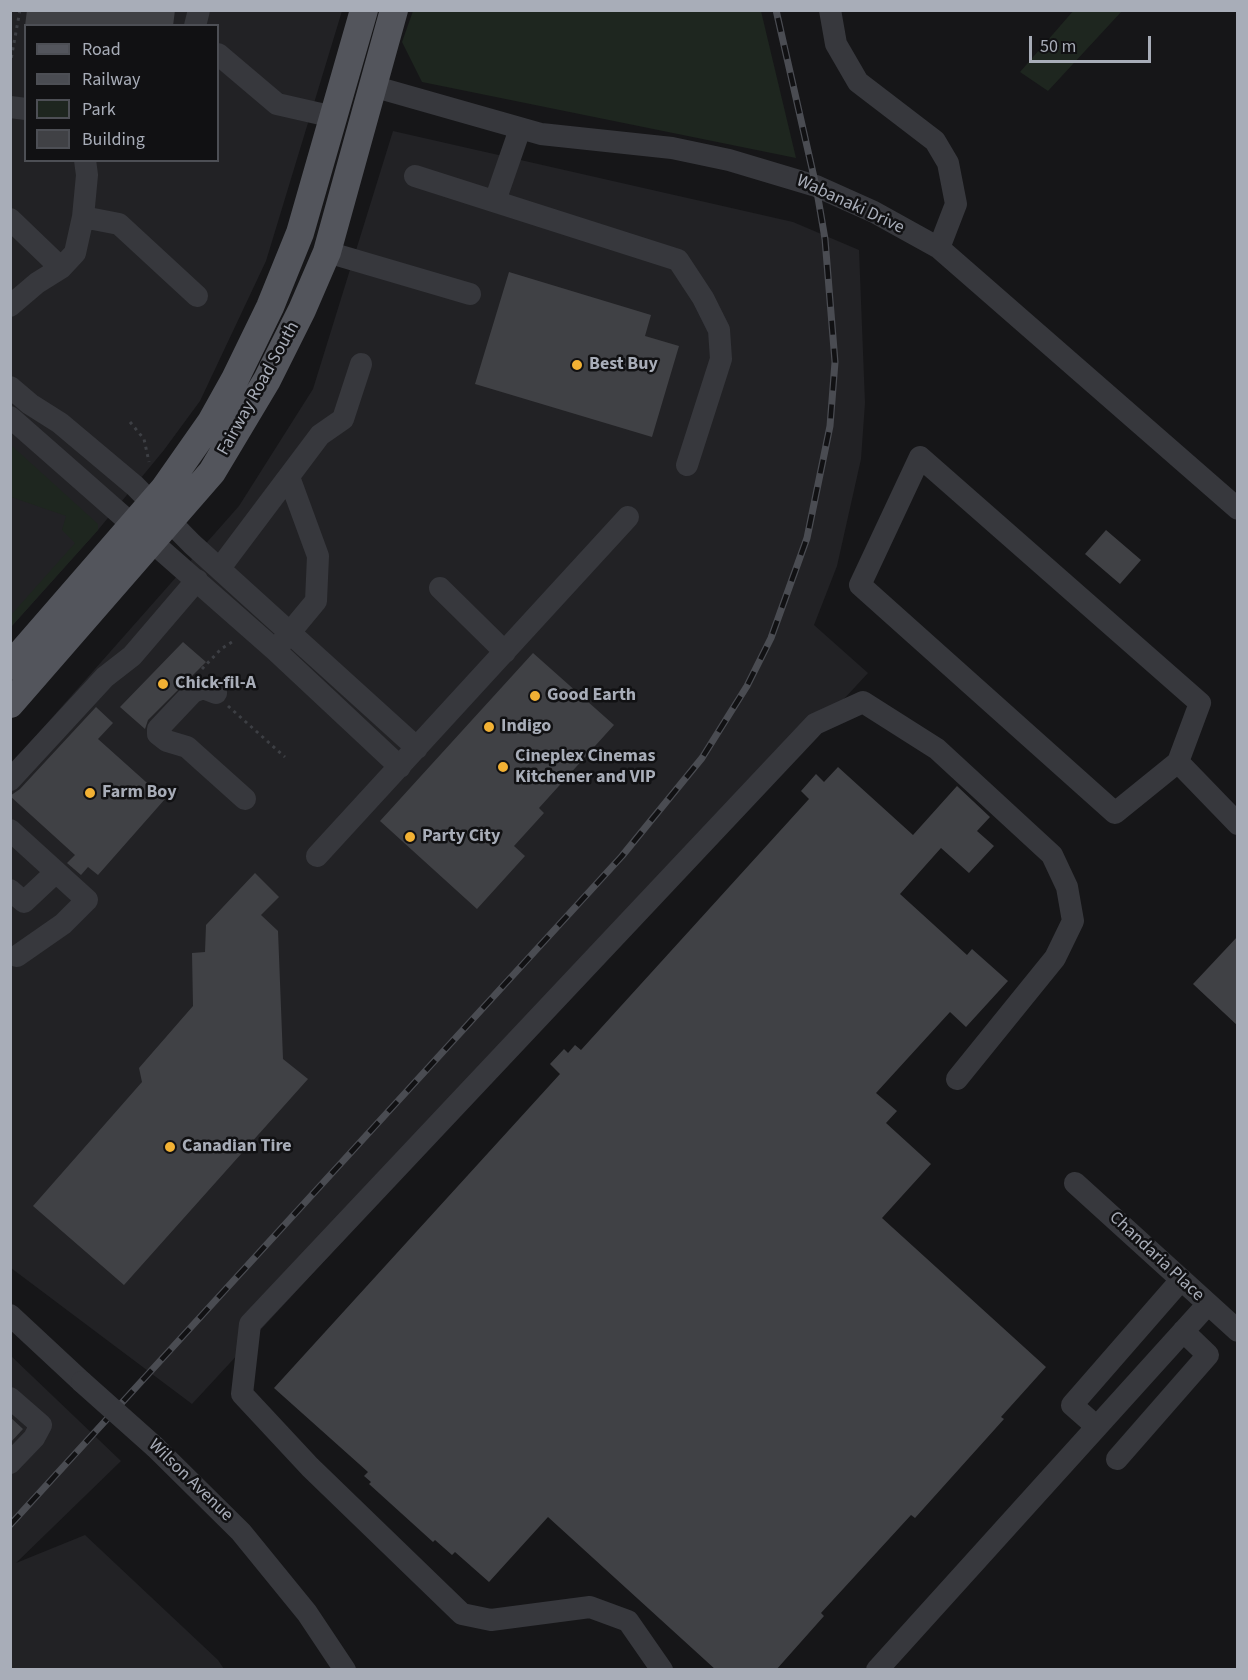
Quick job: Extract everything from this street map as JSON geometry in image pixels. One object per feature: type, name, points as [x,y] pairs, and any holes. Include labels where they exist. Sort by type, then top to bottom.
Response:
[{"type":"main road","name":"Fairway Road South","points":[[161,512],[211,422],[270,307],[300,233],[364,10]]},
{"type":"main road","name":"Fairway Road South","points":[[10,666],[161,512],[212,472],[242,426],[302,310],[327,252],[394,10]]},
{"type":"main road","name":"Fairway Road South","points":[[10,704],[141,534]]},
{"type":"street","points":[[830,10],[836,44],[858,82],[935,141],[948,163],[956,204],[939,248]]},
{"type":"street","points":[[219,55],[277,104],[334,117]]},
{"type":"street","name":"Wabanaki Drive","points":[[372,86],[542,134],[672,148],[784,176],[816,186],[874,212],[939,248],[1238,509]]},
{"type":"street","points":[[495,201],[520,129]]},
{"type":"street","points":[[10,306],[37,283],[61,268],[75,253],[83,217],[87,175],[85,162]]},
{"type":"street","points":[[415,176],[678,260],[703,298],[718,330],[722,359],[687,465]]},
{"type":"street","points":[[83,217],[119,224],[197,296]]},
{"type":"street","points":[[10,219],[61,268]]},
{"type":"street","points":[[327,252],[470,294]]},
{"type":"street","points":[[220,568],[320,435],[343,419],[361,364]]},
{"type":"street","points":[[10,387],[30,404],[60,423],[161,512],[192,544],[417,748]]},
{"type":"street","points":[[10,417],[141,534],[197,580],[400,767]]},
{"type":"street","points":[[920,457],[1200,703],[1178,762],[1115,813],[860,585],[920,457]]},
{"type":"street","points":[[275,650],[316,600],[318,556],[289,477]]},
{"type":"street","points":[[317,856],[628,518]]},
{"type":"street","points":[[10,780],[105,677],[132,656],[197,580]]},
{"type":"street","points":[[440,588],[505,652]]},
{"type":"street","points":[[216,693],[203,688],[187,696],[158,729],[158,734],[167,741],[187,747],[242,803]]},
{"type":"street","points":[[662,1670],[628,1621],[590,1607],[490,1620],[462,1614],[310,1467],[242,1394],[250,1324],[815,724],[863,702],[937,749],[1052,855],[1067,887],[1072,921],[1055,958],[957,1079]]},
{"type":"street","points":[[1178,762],[1238,824]]},
{"type":"street","points":[[10,830],[87,900],[63,924],[13,956]]},
{"type":"street","points":[[10,890],[24,902],[56,872]]},
{"type":"street","name":"Chandaria Place","points":[[1075,1183],[1238,1331]]},
{"type":"street","points":[[1097,1427],[1072,1406],[1182,1280]]},
{"type":"street","points":[[877,1670],[1208,1304]]},
{"type":"street","name":"Wilson Avenue","points":[[10,1315],[155,1447],[241,1532],[307,1612],[345,1670]]},
{"type":"street","points":[[1117,1459],[1208,1355],[1183,1331]]},
{"type":"street","points":[[10,1398],[41,1425],[34,1438],[10,1463]]},
{"type":"path","points":[[10,65],[20,10]]},
{"type":"path","points":[[130,422],[144,438],[149,462]]},
{"type":"shaded area","points":[[11,11],[342,11],[266,261],[200,401],[164,450],[98,530],[11,627]]},
{"type":"shaded area","points":[[393,131],[793,222],[859,250],[865,403],[861,459],[837,566],[814,625],[868,673],[192,1404],[11,1268],[11,764],[239,506],[313,389]]},
{"type":"shaded area","points":[[10,1355],[121,1461],[16,1563],[85,1535],[218,1660],[224,1669],[11,1669]]},
{"type":"green space","points":[[1074,10],[1122,11],[1048,91],[1020,72]]},
{"type":"green space","points":[[413,11],[761,11],[796,158],[422,82],[402,42]]},
{"type":"green space","points":[[11,445],[98,524],[98,530],[11,627],[11,615],[75,543],[62,530],[66,516],[11,497]]},
{"type":"building","points":[[27,10],[175,10],[173,24],[25,24]]},
{"type":"building","name":"Best Buy","points":[[509,272],[651,315],[645,336],[679,346],[652,437],[475,384]]},
{"type":"building","points":[[1106,530],[1141,560],[1120,584],[1085,554]]},
{"type":"building","name":"Chick-fil-A","points":[[183,642],[206,662],[148,720],[145,729],[120,707]]},
{"type":"building","name":"Cineplex Cinemas Kitchener and VIP","points":[[533,653],[614,725],[539,808],[544,813],[514,846],[525,856],[477,909],[380,821]]},
{"type":"building","points":[[96,707],[113,723],[98,739],[165,799],[98,875],[88,867],[81,875],[67,863],[75,855],[10,796],[20,789]]},
{"type":"building","points":[[838,767],[913,835],[957,786],[990,817],[977,831],[994,846],[969,873],[941,848],[900,894],[967,955],[972,949],[1008,981],[966,1027],[950,1012],[876,1093],[897,1111],[886,1123],[931,1164],[882,1218],[1046,1367],[1001,1417],[1004,1419],[915,1518],[911,1515],[821,1613],[824,1616],[776,1670],[716,1670],[548,1517],[489,1582],[455,1552],[452,1555],[435,1540],[433,1542],[369,1484],[371,1482],[364,1476],[368,1472],[274,1388],[560,1074],[550,1064],[564,1049],[568,1053],[575,1045],[581,1050],[809,799],[801,791],[816,774],[824,782]]},
{"type":"building","points":[[255,873],[279,897],[261,915],[278,931],[283,1059],[308,1079],[124,1285],[33,1206],[142,1082],[139,1068],[193,1006],[192,953],[205,952],[206,925]]},
{"type":"building","points":[[1238,936],[1238,1026],[1193,984]]},
{"type":"building","points":[[10,1417],[23,1429],[10,1443]]},
{"type":"railway","points":[[10,1525],[622,856],[702,758],[747,686],[771,638],[807,538],[830,426],[835,362],[825,239],[816,186],[776,10]]},
{"type":"place","name":"Best Buy","points":[[577,365]]},
{"type":"place","name":"Chick-fil-A","points":[[163,684]]},
{"type":"place","name":"Good Earth","points":[[535,696]]},
{"type":"place","name":"Indigo","points":[[489,727]]},
{"type":"place","name":"Cineplex Cinemas Kitchener and VIP","points":[[503,767]]},
{"type":"place","name":"Farm Boy","points":[[90,793]]},
{"type":"place","name":"Party City","points":[[410,837]]},
{"type":"place","name":"Canadian Tire","points":[[170,1147]]}]
